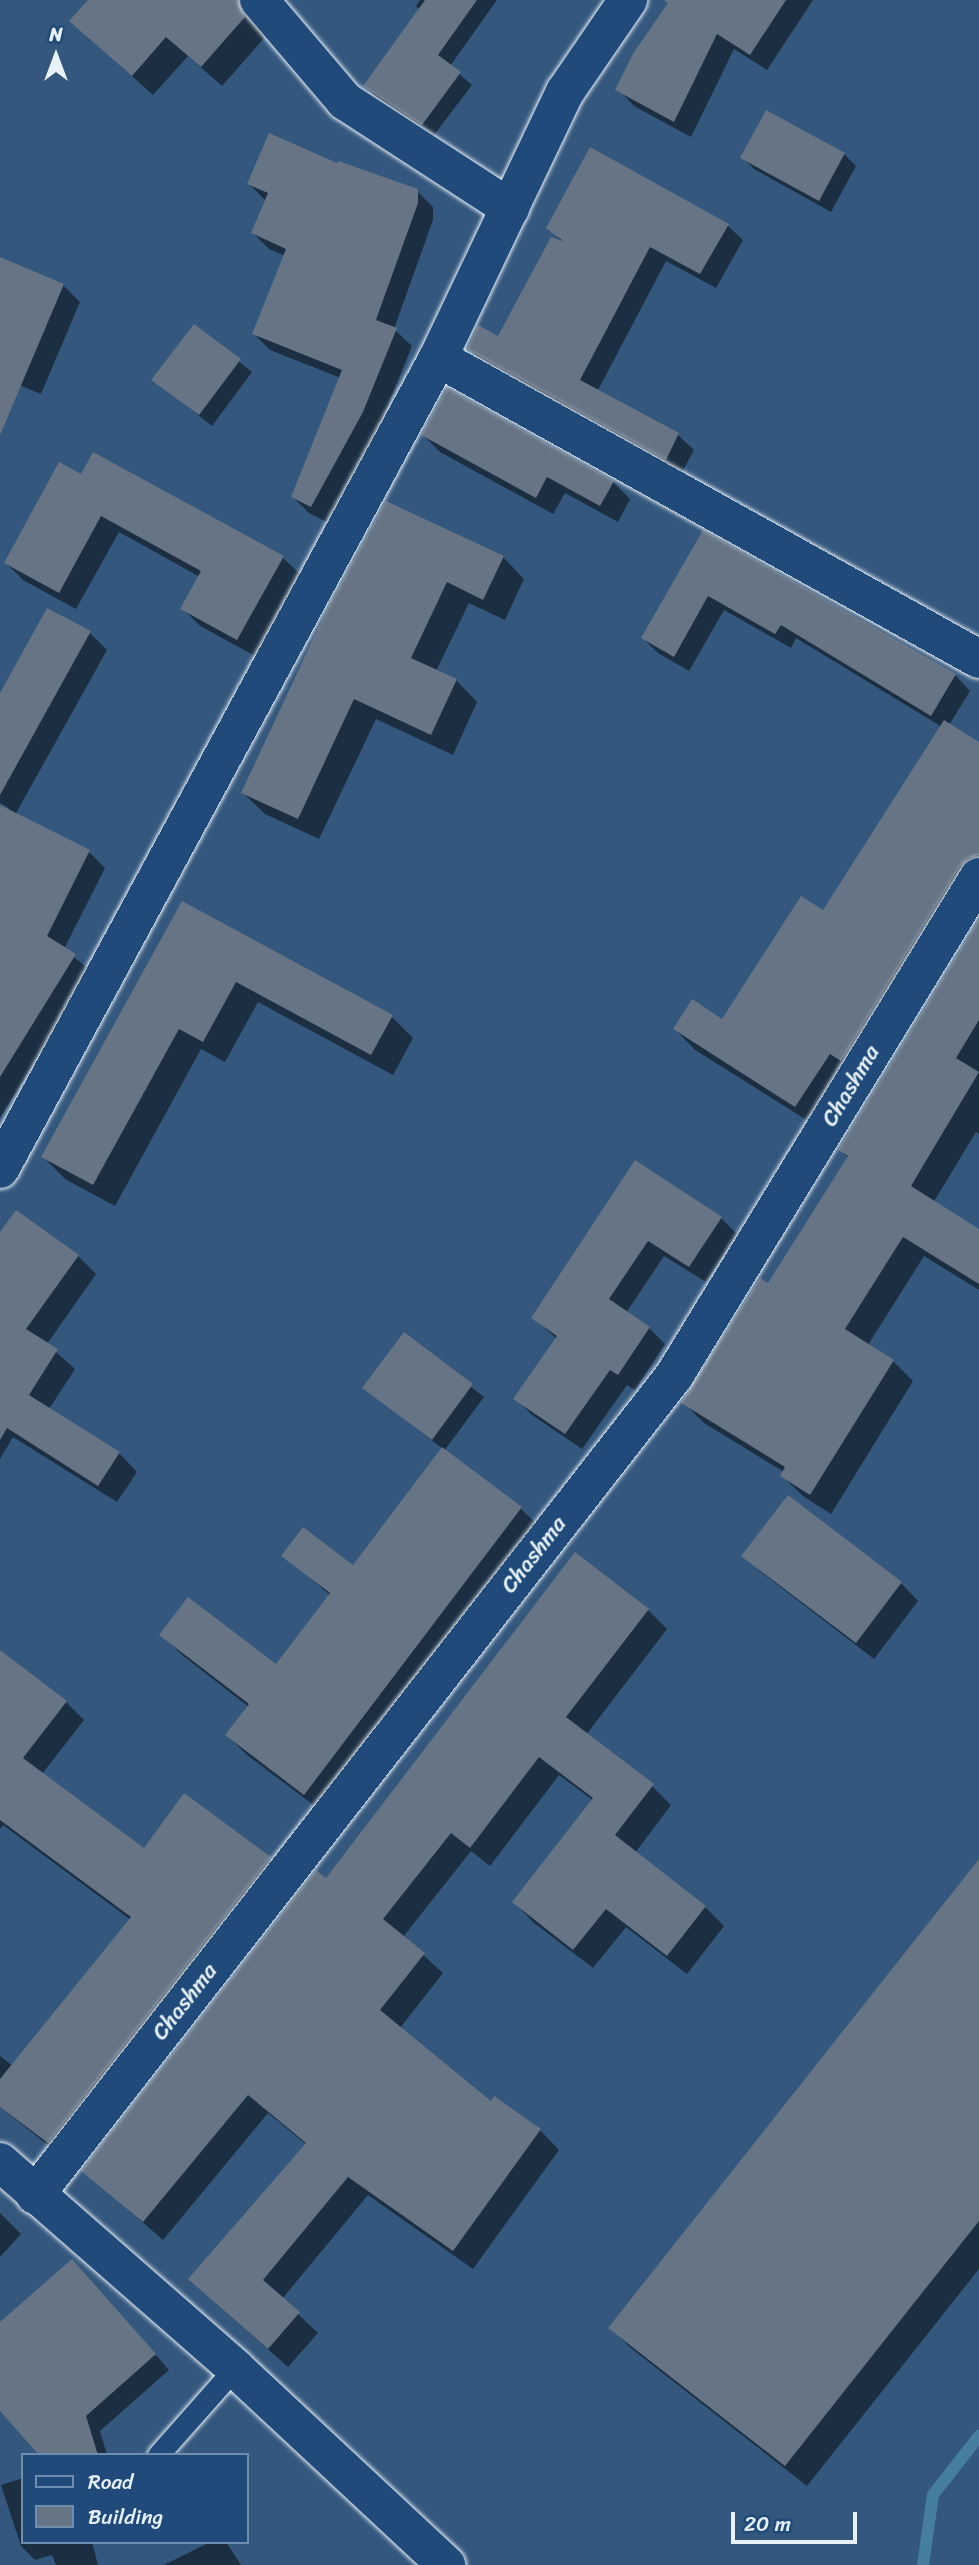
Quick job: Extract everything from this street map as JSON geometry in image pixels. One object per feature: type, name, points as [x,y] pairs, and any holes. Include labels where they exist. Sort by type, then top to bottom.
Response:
[{"type":"street","points":[[259,0],[345,101],[510,208]]},
{"type":"street","points":[[0,1169],[438,358],[565,92],[628,0]]},
{"type":"street","points":[[438,358],[979,659]]},
{"type":"street","name":"Chashma","points":[[35,2195],[674,1376],[979,877]]},
{"type":"street","points":[[0,2162],[235,2368],[446,2565]]},
{"type":"lane","points":[[160,2453],[235,2368]]},
{"type":"building","points":[[88,0],[238,0],[245,17],[201,67],[166,37],[132,76],[69,21]]},
{"type":"building","points":[[425,0],[477,0],[438,55],[461,72],[422,125],[363,86]]},
{"type":"building","points":[[664,0],[786,0],[750,55],[717,34],[674,122],[615,90],[634,52],[668,3]]},
{"type":"building","points":[[766,110],[845,153],[819,201],[740,158]]},
{"type":"building","points":[[269,133],[337,163],[338,161],[418,189],[418,203],[376,320],[397,328],[363,412],[311,507],[291,497],[342,370],[252,334],[286,249],[251,233],[268,193],[247,184]]},
{"type":"building","points":[[590,147],[729,224],[700,274],[650,247],[580,380],[679,433],[666,460],[467,349],[478,325],[498,336],[551,237],[563,241],[546,228]]},
{"type":"building","points":[[0,257],[64,284],[0,435]]},
{"type":"building","points":[[194,324],[241,359],[199,415],[151,380]]},
{"type":"building","points":[[447,388],[614,481],[600,506],[547,477],[536,498],[421,435]]},
{"type":"building","points":[[93,452],[284,556],[237,640],[180,609],[201,571],[101,516],[59,593],[4,563],[59,462],[81,474]]},
{"type":"building","points":[[386,501],[504,556],[483,600],[447,582],[411,658],[457,679],[431,735],[354,699],[298,819],[241,793],[329,605]]},
{"type":"building","points":[[703,530],[956,674],[931,716],[781,625],[775,634],[708,596],[674,657],[641,638]]},
{"type":"building","points":[[47,608],[91,631],[0,795],[0,693]]},
{"type":"building","points":[[944,720],[979,742],[979,855],[968,858],[960,866],[841,1061],[830,1054],[795,1107],[673,1029],[692,999],[722,1019],[801,896],[823,910]]},
{"type":"building","points":[[0,805],[90,850],[47,936],[76,954],[0,1077]]},
{"type":"building","points":[[182,901],[393,1015],[371,1055],[236,982],[203,1042],[179,1029],[93,1185],[41,1157]]},
{"type":"building","points":[[979,919],[979,1020],[956,1058],[979,1072],[911,1186],[979,1229],[979,1284],[903,1237],[845,1329],[894,1360],[810,1495],[780,1476],[785,1467],[681,1403],[760,1278],[768,1283],[848,1156],[838,1150]]},
{"type":"building","points":[[635,1160],[722,1217],[689,1267],[648,1241],[609,1299],[650,1327],[618,1375],[610,1370],[565,1434],[513,1399],[557,1336],[531,1318]]},
{"type":"building","points":[[16,1210],[79,1255],[26,1329],[58,1349],[29,1395],[120,1452],[98,1486],[7,1428],[0,1440],[0,1232]]},
{"type":"building","points":[[404,1332],[473,1384],[432,1440],[362,1388]]},
{"type":"building","points":[[442,1447],[522,1507],[304,1795],[225,1735],[249,1704],[159,1635],[188,1597],[276,1664],[330,1593],[281,1556],[303,1527],[353,1565]]},
{"type":"building","points":[[788,1495],[902,1582],[856,1643],[741,1556]]},
{"type":"building","points":[[575,1552],[649,1609],[566,1717],[654,1784],[615,1835],[706,1906],[667,1956],[606,1909],[573,1950],[512,1902],[593,1798],[539,1757],[470,1848],[451,1833],[383,1919],[425,1953],[380,2010],[491,2101],[494,2096],[541,2129],[453,2251],[348,2177],[263,2280],[300,2312],[268,2349],[188,2279],[306,2143],[248,2095],[143,2222],[81,2171],[316,1870],[326,1878]]},
{"type":"building","points":[[0,1650],[67,1701],[23,1758],[144,1848],[184,1793],[271,1857],[48,2143],[0,2107],[0,2079],[131,1917],[0,1820]]},
{"type":"building","points":[[979,1859],[979,2221],[785,2466],[608,2328]]},
{"type":"building","points":[[72,2259],[156,2354],[86,2416],[97,2453],[37,2453],[0,2411],[0,2322]]},
{"type":"waterway","points":[[923,2565],[933,2495],[979,2436]]}]
